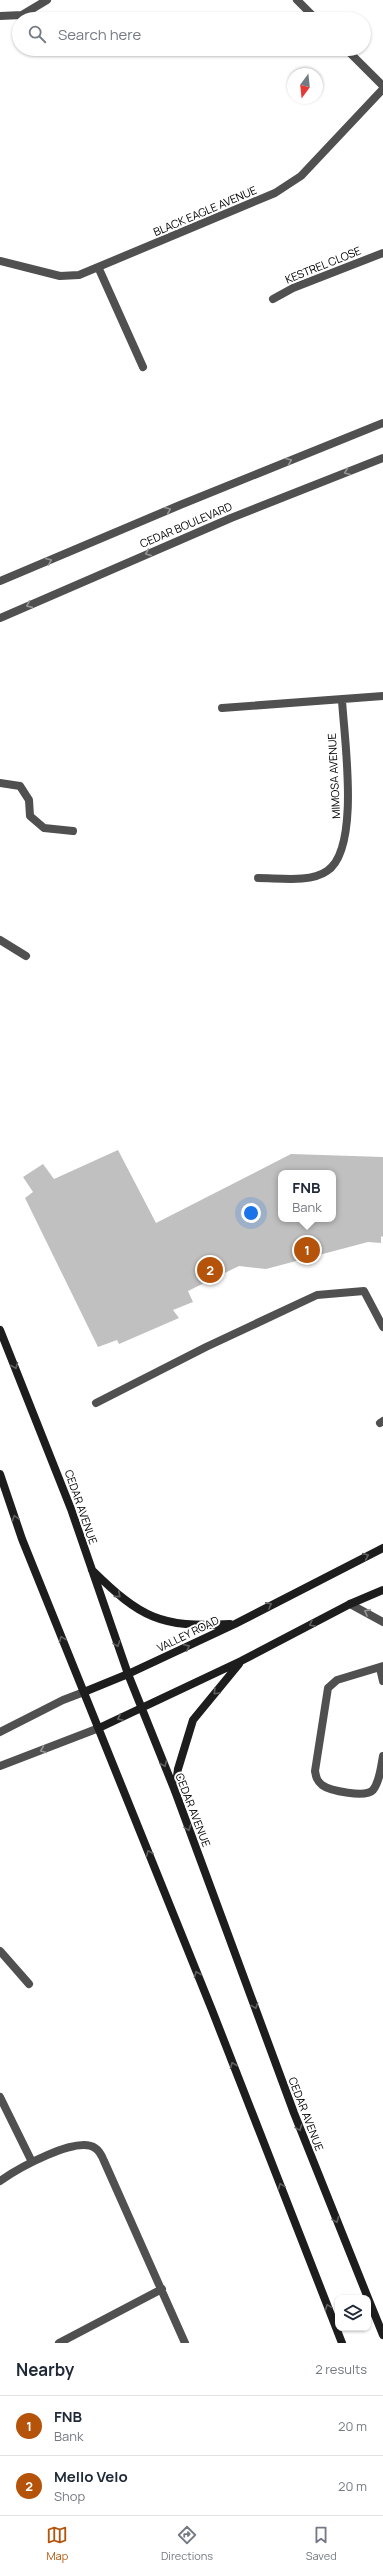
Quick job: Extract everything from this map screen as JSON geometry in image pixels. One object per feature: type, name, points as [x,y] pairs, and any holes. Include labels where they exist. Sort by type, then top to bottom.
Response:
[{"type":"main road","name":"CEDAR AVENUE","points":[[0,1330],[69,1502],[90,1568],[128,1674],[175,1791],[294,2113],[367,2295]]},
{"type":"main road","points":[[0,1474],[22,1539],[99,1728],[342,2343]]},
{"type":"main road","name":"VALLEY ROAD","points":[[84,1692],[128,1674],[235,1624],[383,1548]]},
{"type":"main road","points":[[90,1568],[119,1596],[146,1615],[186,1626],[235,1624]]},
{"type":"main road","points":[[99,1728],[241,1661],[350,1604],[383,1590]]},
{"type":"main road","points":[[175,1791],[178,1769],[192,1720],[241,1661]]},
{"type":"main road","name":"CEDAR AVENUE","points":[[371,2305],[383,2335]]},
{"type":"street","points":[[27,12],[47,0]]},
{"type":"street","points":[[296,0],[309,12]]},
{"type":"street","points":[[0,16],[12,15]]},
{"type":"street","points":[[353,56],[383,88]]},
{"type":"street","name":"BLACK EAGLE AVENUE","points":[[0,261],[67,276],[99,269],[288,185],[301,176],[383,88]]},
{"type":"street","name":"KESTREL CLOSE","points":[[272,299],[293,288],[383,253]]},
{"type":"street","points":[[99,269],[143,367]]},
{"type":"street","name":"CEDAR BOULEVARD","points":[[0,582],[180,505],[383,423]]},
{"type":"street","name":"CEDAR BOULEVARD","points":[[0,618],[231,518],[383,458]]},
{"type":"street","points":[[222,708],[383,696]]},
{"type":"street","name":"MIMOSA AVENUE","points":[[258,878],[318,876],[328,872],[339,857],[348,822],[342,700]]},
{"type":"street","points":[[0,783],[20,786],[29,800],[30,816],[44,828],[73,831]]},
{"type":"street","points":[[0,940],[26,956]]},
{"type":"street","points":[[96,1403],[206,1346],[317,1295],[364,1290],[383,1327]]},
{"type":"street","points":[[350,1604],[383,1622]]},
{"type":"street","points":[[383,1682],[381,1667],[337,1680],[328,1688],[314,1771],[317,1781],[324,1786],[357,1794],[366,1794],[373,1790],[378,1780],[383,1756]]},
{"type":"street","name":"VALLEY ROAD","points":[[0,1732],[63,1700],[84,1692]]},
{"type":"street","points":[[0,1766],[99,1728]]},
{"type":"street","points":[[0,1951],[28,1984]]},
{"type":"street","points":[[0,2096],[32,2162]]},
{"type":"street","points":[[0,2181],[32,2162],[70,2147],[86,2145],[95,2148],[104,2161],[185,2343]]},
{"type":"street","points":[[59,2343],[162,2289]]},
{"type":"building","points":[[118,1150],[156,1223],[291,1154],[383,1157],[383,1237],[381,1236],[381,1243],[368,1242],[266,1269],[239,1266],[188,1291],[193,1302],[173,1310],[179,1318],[119,1344],[117,1340],[98,1347],[25,1198],[33,1192],[23,1177],[43,1164],[54,1179]]},
{"type":"place","name":"FNB","points":[[307,1250]]},
{"type":"place","name":"Mello Velo","points":[[210,1270]]}]
